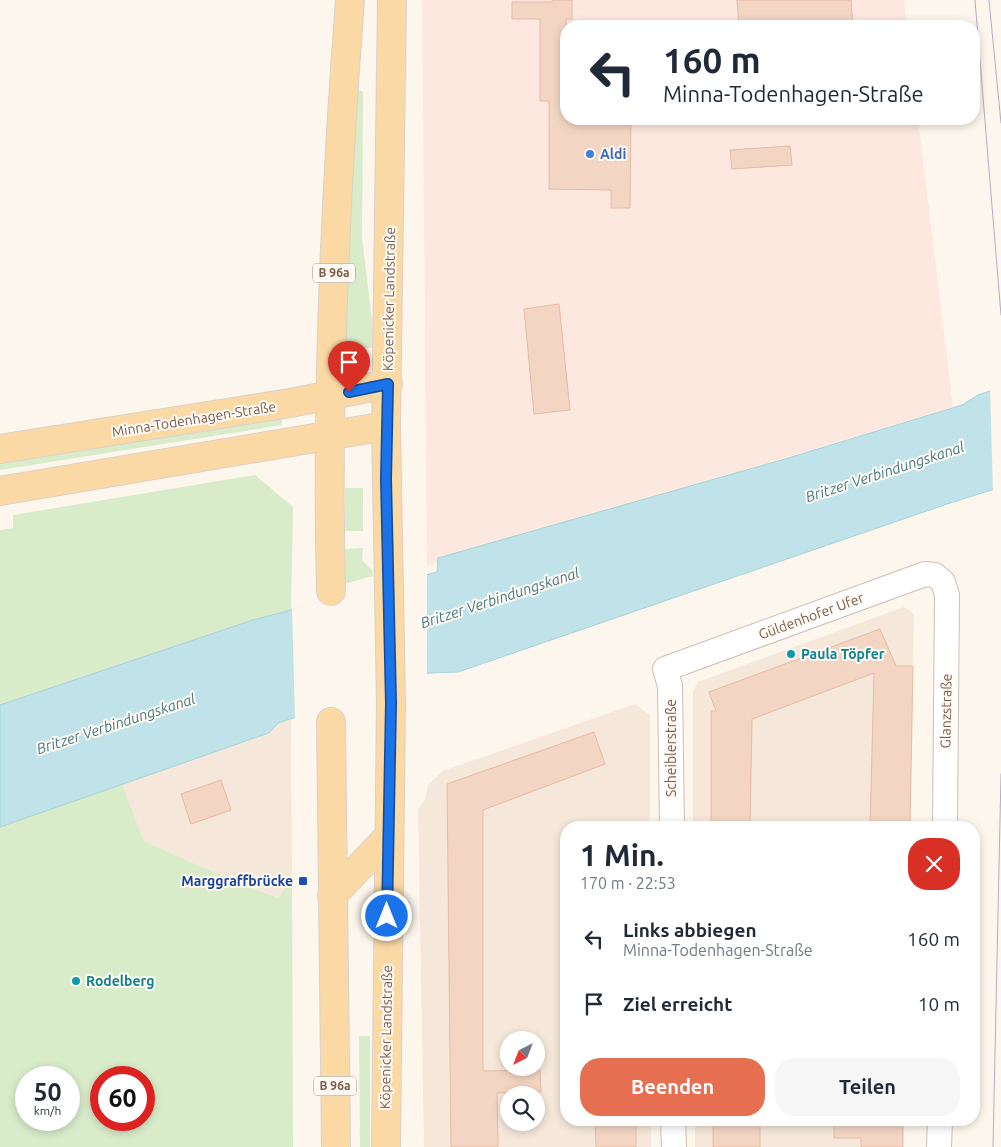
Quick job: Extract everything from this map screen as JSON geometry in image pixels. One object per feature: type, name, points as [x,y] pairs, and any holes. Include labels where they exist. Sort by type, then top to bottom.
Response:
[{"type":"main road","name":"B 96a","points":[[331,591],[329,396],[338,149],[350,0]]},
{"type":"main road","name":"Köpenicker Landstraße","points":[[386,1147],[391,703],[386,426],[392,0]]},
{"type":"main road","name":"Minna-Todenhagen-Straße","points":[[0,450],[329,396],[388,384]]},
{"type":"main road","points":[[0,491],[386,426]]},
{"type":"main road","name":"B 96a","points":[[331,722],[336,1147]]},
{"type":"main road","points":[[332,896],[388,837]]},
{"type":"street","name":"Güldenhofer Ufer","points":[[666,669],[925,574],[935,574],[943,582],[947,594]]},
{"type":"street","name":"Glanzstraße","points":[[945,821],[947,594]]},
{"type":"street","name":"Scheiblerstraße","points":[[666,669],[670,686],[672,821]]},
{"type":"street","points":[[673,1126],[674,1147]]},
{"type":"street","points":[[939,1147],[940,1126]]},
{"type":"shaded area","points":[[422,0],[904,0],[906,20],[560,20],[560,125],[919,125],[953,407],[427,566]]},
{"type":"shaded area","points":[[904,607],[914,614],[910,821],[693,821],[693,692],[698,682]]},
{"type":"shaded area","points":[[635,704],[650,715],[650,821],[560,821],[560,1126],[651,1126],[651,1147],[424,1147],[418,810],[425,799],[428,785],[443,771]]},
{"type":"shaded area","points":[[291,719],[292,876],[280,898],[231,880],[144,841],[122,784],[269,734],[277,723]]},
{"type":"shaded area","points":[[695,1126],[903,1126],[903,1147],[695,1147]]},
{"type":"green space","points":[[357,91],[363,92],[362,238],[372,320],[373,348],[346,348],[347,270]]},
{"type":"green space","points":[[282,415],[282,425],[0,470],[0,459]]},
{"type":"green space","points":[[255,475],[293,507],[291,612],[253,620],[0,705],[0,530],[13,528],[13,515]]},
{"type":"green space","points":[[345,488],[363,488],[363,531],[345,531]]},
{"type":"green space","points":[[363,548],[362,560],[372,570],[373,576],[344,584],[345,549]]},
{"type":"green space","points":[[122,784],[144,841],[231,880],[279,898],[292,876],[293,1147],[0,1147],[0,827]]},
{"type":"green space","points":[[359,1036],[370,1036],[370,1147],[360,1147]]},
{"type":"water","name":"Britzer Verbindungskanal","points":[[1001,387],[1001,487],[458,672],[429,673],[278,723],[269,733],[0,827],[0,705],[253,620],[437,572],[438,558],[785,459],[962,405],[978,395]]},
{"type":"pier","points":[[1001,385],[1001,490],[993,493],[990,388]]},
{"type":"pier","points":[[427,573],[427,676],[295,720],[292,609]]},
{"type":"building","name":"Aldi","points":[[552,0],[572,0],[572,19],[560,20],[560,125],[631,125],[630,208],[611,208],[611,190],[549,189],[549,101],[540,101],[540,19],[512,19],[512,2],[552,2]]},
{"type":"building","points":[[737,0],[851,0],[853,20],[739,20]]},
{"type":"building","points":[[790,146],[792,165],[732,169],[730,150]]},
{"type":"building","points":[[559,304],[570,410],[534,414],[524,309]]},
{"type":"building","points":[[880,629],[896,666],[913,666],[910,821],[870,821],[874,673],[752,719],[750,821],[711,821],[711,711],[716,711],[709,692]]},
{"type":"building","points":[[594,732],[605,764],[483,810],[483,1071],[500,1071],[500,1076],[540,1076],[541,1086],[500,1086],[500,1093],[497,1093],[498,1147],[451,1147],[447,784]]},
{"type":"building","points":[[221,780],[231,810],[191,824],[181,794]]},
{"type":"building","points":[[595,1126],[636,1126],[636,1147],[596,1147]]},
{"type":"building","points":[[713,1126],[760,1126],[760,1147],[713,1147]]},
{"type":"building","points":[[834,1126],[903,1126],[903,1147],[861,1147],[861,1138],[834,1138]]},
{"type":"tram line","points":[[975,0],[977,20]]},
{"type":"tram line","points":[[989,0],[1001,123]]},
{"type":"tram line","points":[[980,61],[1001,315]]},
{"type":"tram line","points":[[993,1147],[1001,774]]},
{"type":"place","name":"Aldi","points":[[590,154]]},
{"type":"place","name":"Paula Töpfer","points":[[791,654]]},
{"type":"place","name":"Marggraffbrücke","points":[[303,881]]},
{"type":"place","name":"Rodelberg","points":[[76,981]]},
{"type":"route","points":[[349,392],[388,384],[386,479],[391,703],[387,916]]}]
